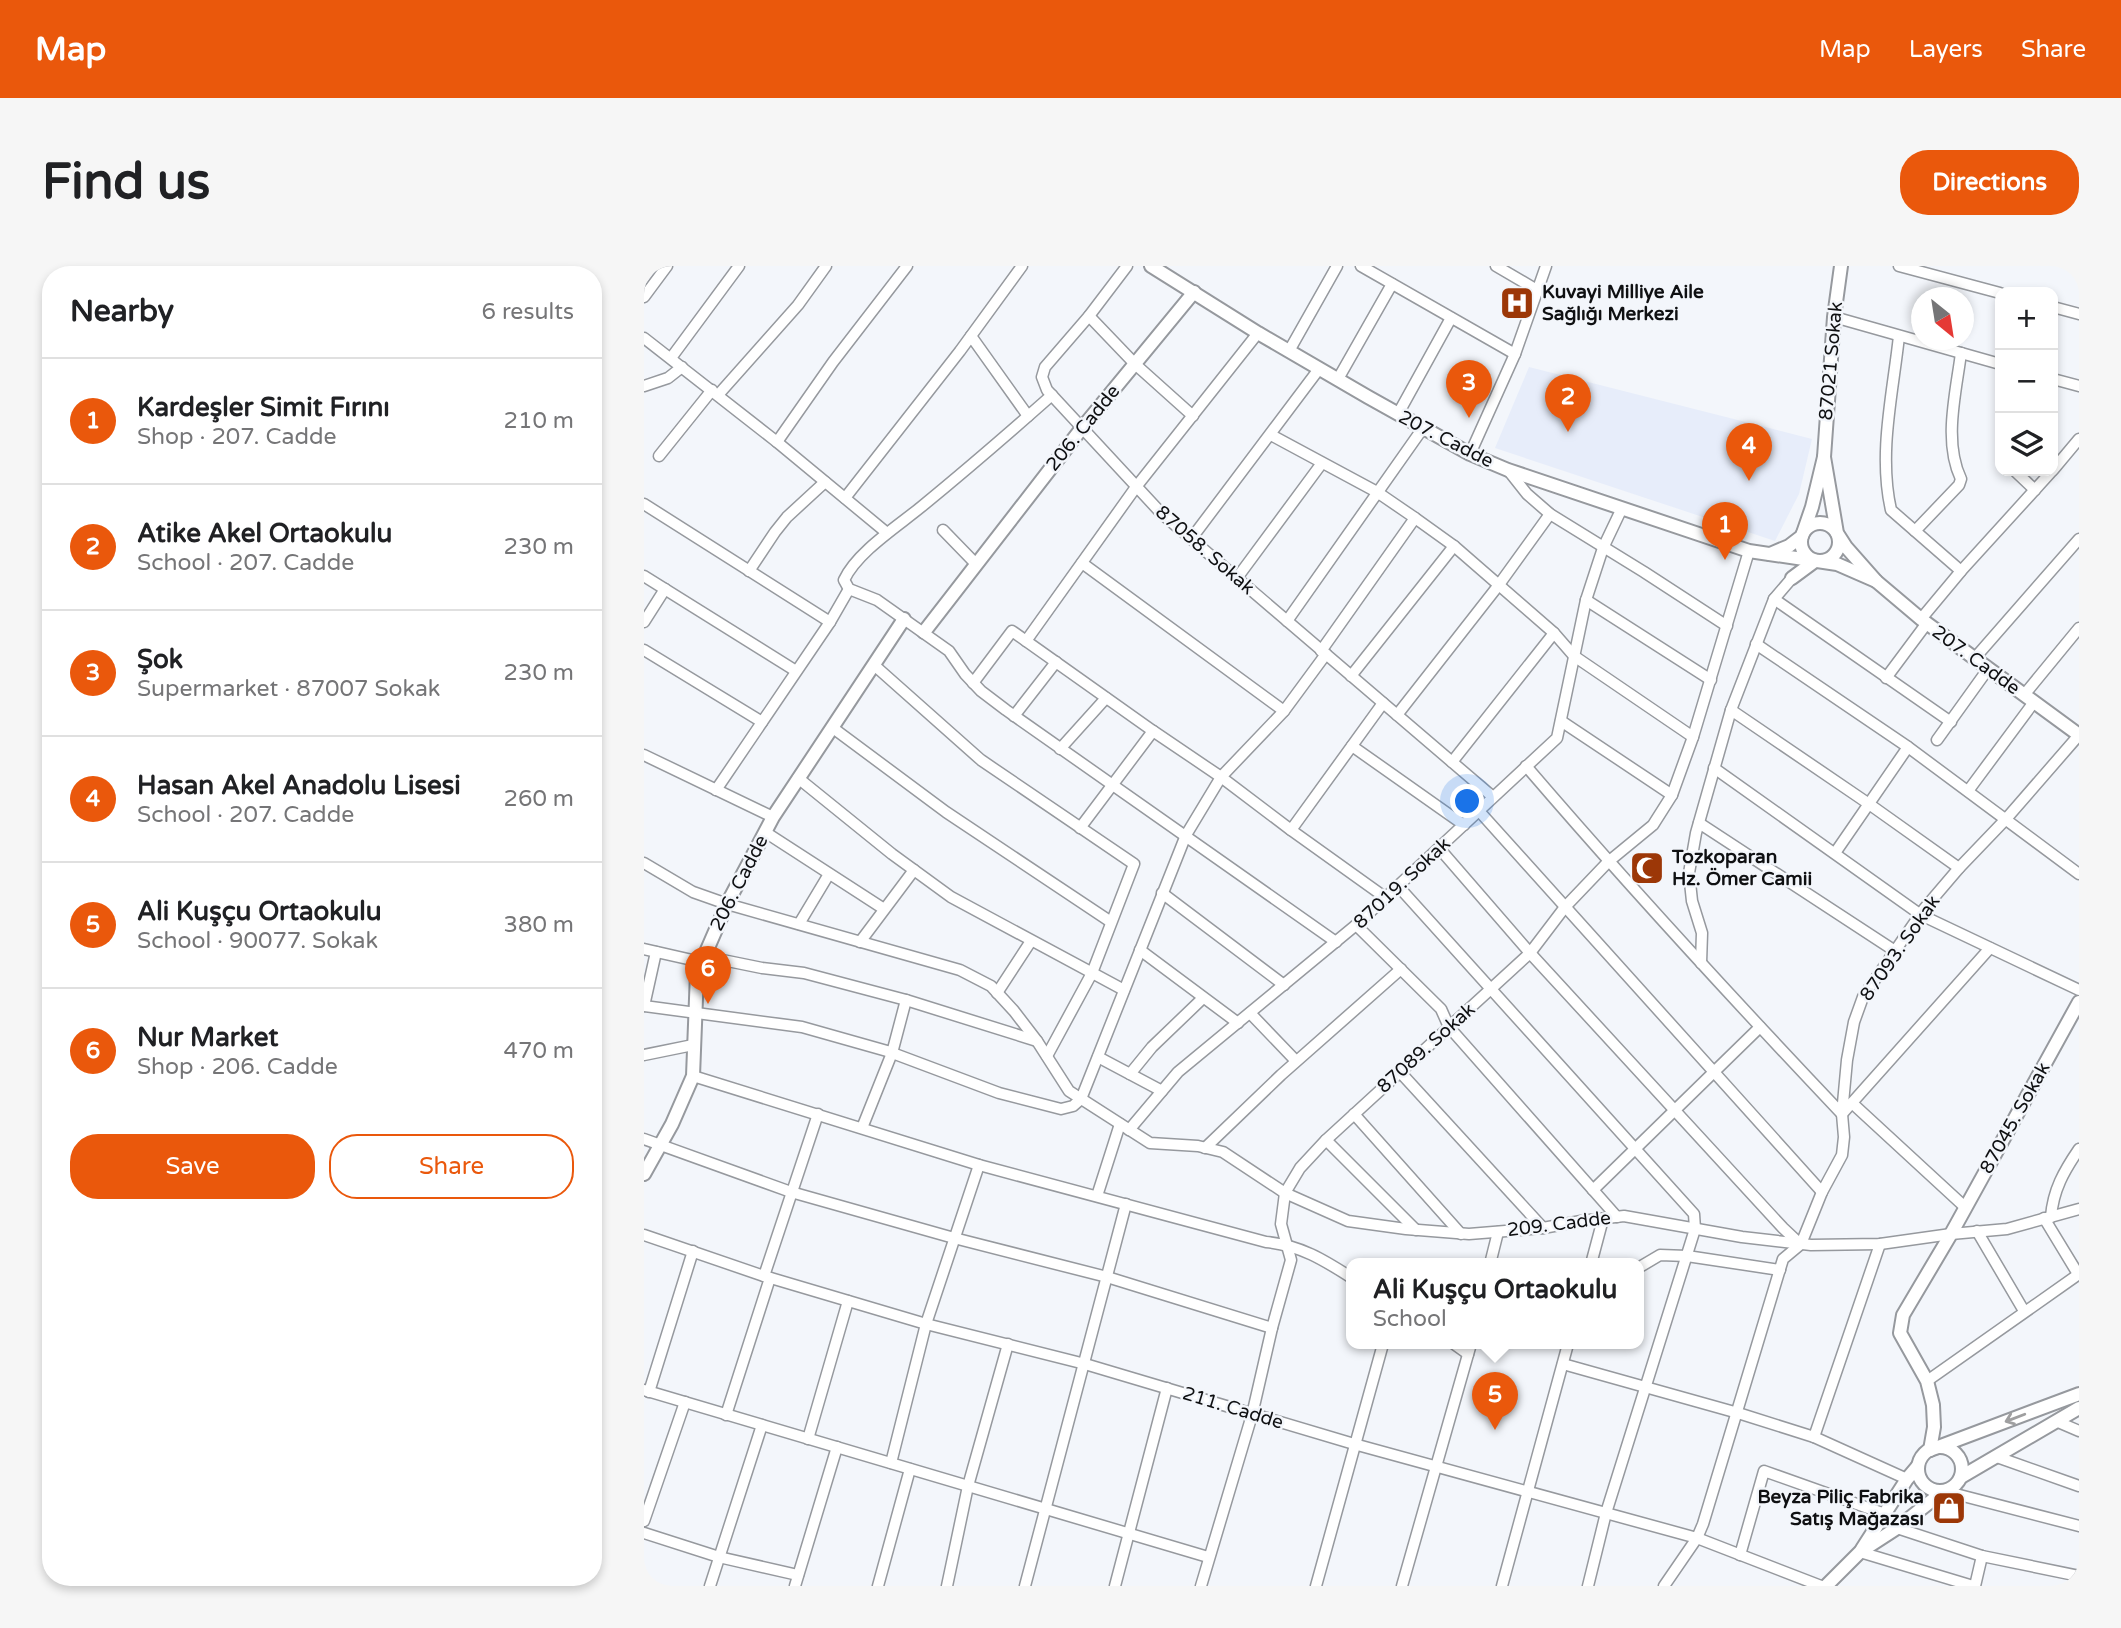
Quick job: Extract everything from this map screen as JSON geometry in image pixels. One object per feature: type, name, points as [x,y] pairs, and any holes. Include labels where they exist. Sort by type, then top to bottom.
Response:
[{"type":"street","points":[[644,297],[667,266]]},
{"type":"street","points":[[671,358],[739,266]]},
{"type":"street","points":[[659,456],[798,305],[826,266]]},
{"type":"street","points":[[778,442],[833,362],[906,266]]},
{"type":"street","points":[[845,498],[1022,266]]},
{"type":"street","points":[[1127,266],[1045,367],[1042,377],[1052,396],[887,533],[849,569],[844,579],[849,589],[877,600],[949,651],[981,691],[1014,716],[1336,942]]},
{"type":"street","name":"207. Cadde","points":[[1151,266],[1168,270],[1194,292],[1258,333],[1470,454],[1508,470],[1749,551],[1837,564],[1876,581],[1974,659],[2079,735]]},
{"type":"street","points":[[1289,351],[1336,266]]},
{"type":"street","points":[[1362,266],[1515,354]]},
{"type":"street","points":[[1496,266],[1537,290]]},
{"type":"street","points":[[1470,454],[1515,354],[1546,266]]},
{"type":"street","name":"87021 Sokak","points":[[1824,457],[1834,317],[1842,266]]},
{"type":"street","points":[[1899,266],[1995,292]]},
{"type":"street","points":[[1338,379],[1392,285]]},
{"type":"street","name":"206. Cadde","points":[[924,632],[1082,428],[1194,292]]},
{"type":"street","points":[[2058,308],[2079,314]]},
{"type":"street","points":[[1089,316],[1135,364],[1194,416]]},
{"type":"street","points":[[1834,317],[1995,363]]},
{"type":"street","points":[[1398,414],[1451,318]]},
{"type":"street","points":[[1026,641],[1136,487],[1258,333]]},
{"type":"street","points":[[971,336],[1028,416]]},
{"type":"street","points":[[1899,336],[1886,446],[1885,473],[1891,510],[1961,571]]},
{"type":"street","points":[[644,338],[778,442],[887,533]]},
{"type":"street","points":[[1915,531],[1959,485],[1961,479],[1951,439],[1961,353]]},
{"type":"street","points":[[644,386],[668,378],[682,367]]},
{"type":"street","points":[[1191,539],[1319,369]]},
{"type":"street","points":[[2058,380],[2079,386]]},
{"type":"street","name":"87058. Sokak","points":[[1052,396],[1161,513],[1493,797]]},
{"type":"street","points":[[1287,621],[1423,428]]},
{"type":"street","points":[[1271,435],[1377,492],[1415,518],[1454,546],[1554,633],[1574,656],[1693,737]]},
{"type":"street","points":[[2058,463],[2079,439]]},
{"type":"street","points":[[1701,963],[1702,933],[1692,901],[1689,873],[1699,823],[1731,710],[1774,599],[1792,578],[1815,561],[1827,560],[1839,546],[1824,457]]},
{"type":"street","points":[[1815,561],[1804,554],[1801,542],[1824,457]]},
{"type":"street","points":[[1237,578],[1322,463]]},
{"type":"street","points":[[1508,470],[1527,494],[1550,514],[1727,626]]},
{"type":"street","points":[[2020,476],[2035,490]]},
{"type":"street","points":[[1886,678],[1961,571],[2047,476]]},
{"type":"street","points":[[749,571],[787,517],[825,482]]},
{"type":"street","points":[[644,504],[830,622]]},
{"type":"street","name":"87019. Sokak","points":[[1125,1127],[1178,1072],[1356,925],[1557,738],[1586,600],[1603,548],[1622,508]]},
{"type":"street","points":[[1397,715],[1498,586],[1550,514]]},
{"type":"street","points":[[656,952],[644,1006],[802,1027],[892,1053],[999,1093],[1061,1109],[1073,1106],[1081,1099],[1186,835],[1221,777],[1284,711],[1415,518]]},
{"type":"street","points":[[1768,555],[1789,546],[1810,526],[1828,525],[1876,581]]},
{"type":"street","points":[[943,530],[976,564]]},
{"type":"street","points":[[1974,659],[2079,539]]},
{"type":"street","points":[[1351,676],[1454,546]]},
{"type":"street","name":"87089. Sokak","points":[[1201,1586],[1252,1415],[1291,1261],[1281,1224],[1285,1193],[1300,1168],[1326,1140],[1530,953],[1565,907],[1608,862],[1653,825],[1672,795],[1693,737],[1749,551]]},
{"type":"street","points":[[1082,563],[1284,711]]},
{"type":"street","points":[[644,576],[796,671]]},
{"type":"street","points":[[644,622],[665,589]]},
{"type":"street","points":[[716,790],[830,622],[849,589]]},
{"type":"street","points":[[1774,599],[1951,722]]},
{"type":"street","points":[[1586,600],[1711,680]]},
{"type":"street","name":"206. Cadde","points":[[644,1174],[672,1124],[693,1076],[697,972],[727,904],[773,817],[904,619]]},
{"type":"street","points":[[1968,791],[2079,628]]},
{"type":"street","points":[[973,682],[1012,631],[1221,777],[1386,898]]},
{"type":"street","points":[[1452,762],[1554,633]]},
{"type":"street","points":[[1756,644],[1908,747],[2079,874]]},
{"type":"street","points":[[644,650],[762,722]]},
{"type":"street","points":[[1014,716],[1056,662]]},
{"type":"street","points":[[644,863],[693,892],[727,904],[960,970],[991,986],[1014,1011],[1047,1056],[1092,973],[1134,864],[981,760],[874,665]]},
{"type":"street","points":[[1937,740],[1988,668]]},
{"type":"street","points":[[1060,749],[1105,698]]},
{"type":"street","points":[[1291,830],[1383,703]]},
{"type":"street","points":[[1731,710],[1959,868]]},
{"type":"street","points":[[1561,721],[1672,795]]},
{"type":"street","points":[[833,727],[955,819],[1111,922]]},
{"type":"street","points":[[1080,828],[1153,731]]},
{"type":"street","name":"87093. Sokak","points":[[1780,1270],[1783,1259],[1801,1244],[1822,1192],[1842,1155],[1842,1114],[1847,1060],[1854,1022],[1863,997],[1921,915],[1959,868],[2079,735]]},
{"type":"street","points":[[1352,746],[1464,825]]},
{"type":"street","points":[[1835,853],[1908,747]]},
{"type":"street","points":[[644,755],[773,817]]},
{"type":"street","points":[[1526,766],[1608,862],[1842,1114],[1990,948]]},
{"type":"street","points":[[1714,768],[1921,915],[2079,990]]},
{"type":"street","points":[[799,778],[951,897],[1124,990]]},
{"type":"street","points":[[1479,811],[1822,1192]]},
{"type":"street","points":[[1699,823],[1895,951]]},
{"type":"street","points":[[765,832],[884,909]]},
{"type":"street","points":[[1438,848],[1530,953],[1783,1228],[1801,1244]]},
{"type":"street","points":[[860,942],[914,870]]},
{"type":"street","points":[[799,925],[829,874]]},
{"type":"street","points":[[1398,886],[1694,1214],[1695,1229],[1606,1513],[1588,1586]]},
{"type":"street","points":[[1162,894],[1284,985]]},
{"type":"street","points":[[1356,925],[1441,1009],[1449,1027],[1617,1217]]},
{"type":"street","points":[[997,993],[1031,941]]},
{"type":"street","points":[[644,949],[804,973],[906,1000],[1037,1041]]},
{"type":"street","points":[[1140,950],[1238,1023]]},
{"type":"street","points":[[1205,1148],[1296,1061],[1401,969]]},
{"type":"street","points":[[1130,1074],[1152,1047],[1203,998]]},
{"type":"street","points":[[862,1128],[892,1053],[906,1000]]},
{"type":"street","name":"87045. Sokak","points":[[1930,1450],[1934,1427],[1933,1405],[1927,1381],[1900,1333],[1903,1315],[1966,1208],[2079,1002]]},
{"type":"street","points":[[1250,1013],[1296,1061]]},
{"type":"street","points":[[1593,1190],[1760,1027]]},
{"type":"street","points":[[644,1055],[693,1045]]},
{"type":"street","name":"209. Cadde","points":[[1047,1056],[1069,1091],[1150,1143],[1223,1152],[1285,1193],[1348,1221],[1461,1234],[1543,1228],[1624,1216],[1742,1237],[1801,1244],[1880,1244],[2007,1229],[2079,1209]]},
{"type":"street","points":[[1098,1057],[1162,1091]]},
{"type":"street","points":[[1400,1072],[1543,1228]]},
{"type":"street","points":[[693,1076],[979,1165],[1266,1242],[1286,1244],[1322,1259],[1346,1274]]},
{"type":"street","points":[[1852,1103],[1966,1208]]},
{"type":"street","points":[[726,1415],[791,1192],[818,1114]]},
{"type":"street","points":[[1354,1114],[1461,1234]]},
{"type":"street","points":[[1097,1196],[1125,1127]]},
{"type":"street","points":[[644,1139],[791,1192],[1107,1277],[1272,1328]]},
{"type":"street","points":[[1326,1140],[1416,1230]]},
{"type":"street","points":[[1927,1381],[2079,1274],[2048,1217],[2062,1174],[2079,1149]]},
{"type":"street","points":[[891,1463],[926,1324],[979,1165]]},
{"type":"street","points":[[1025,1586],[1126,1204]]},
{"type":"street","points":[[1593,1258],[1604,1219]]},
{"type":"street","points":[[1977,1231],[2024,1311]]},
{"type":"street","points":[[1492,1258],[1498,1232]]},
{"type":"street","name":"211. Cadde","points":[[644,1235],[767,1277],[926,1324],[1085,1364],[1252,1415],[1697,1538],[1823,1586]]},
{"type":"street","points":[[1814,1437],[1880,1244]]},
{"type":"street","points":[[693,1251],[647,1391],[1208,1557]]},
{"type":"street","points":[[1644,1265],[1660,1255],[1687,1256],[1780,1270],[1703,1524],[1697,1538],[1664,1586]]},
{"type":"street","points":[[808,1439],[848,1301]]},
{"type":"street","points":[[947,1586],[968,1486],[1008,1344]]},
{"type":"street","points":[[1316,1586],[1382,1349]]},
{"type":"street","points":[[1402,1586],[1469,1349]]},
{"type":"street","points":[[1502,1586],[1567,1349]]},
{"type":"street","points":[[1563,1364],[1814,1437],[1907,1479]]},
{"type":"street","points":[[1115,1586],[1167,1388]]},
{"type":"street","points":[[1860,1552],[1924,1454],[2079,1394]]},
{"type":"street","points":[[644,1521],[685,1402]]},
{"type":"street","points":[[1961,1477],[2079,1408]]},
{"type":"street","points":[[2058,1422],[2079,1431]]},
{"type":"street","points":[[710,1586],[762,1425]]},
{"type":"street","points":[[795,1586],[837,1447]]},
{"type":"street","points":[[1823,1586],[1860,1552],[1957,1484],[1961,1477],[1961,1462],[1952,1450],[1930,1450]]},
{"type":"street","points":[[1997,1457],[2079,1486]]},
{"type":"street","points":[[1918,1466],[1925,1485],[1931,1489],[2079,1526]]},
{"type":"street","points":[[878,1586],[909,1469]]},
{"type":"street","points":[[1740,1555],[1764,1471],[1885,1514]]},
{"type":"street","points":[[1897,1528],[1982,1556],[2079,1576]]},
{"type":"street","points":[[644,1533],[719,1557],[798,1575]]},
{"type":"street","points":[[1860,1552],[1974,1586],[1982,1556]]},
{"type":"shaded area","points":[[1529,367],[1812,439],[1799,494],[1775,541],[1495,448]]},
{"type":"place","name":"Kuvayi Milliye Aile Sağlığı Merkezi","points":[[1517,303]]},
{"type":"place","name":"Şok","points":[[1469,418]]},
{"type":"place","name":"Atike Akel Ortaokulu","points":[[1568,432]]},
{"type":"place","name":"Hasan Akel Anadolu Lisesi","points":[[1749,481]]},
{"type":"place","name":"Kardeşler Simit Fırını","points":[[1725,560]]},
{"type":"place","name":"Tozkoparan Hz. Ömer Camii","points":[[1647,868]]},
{"type":"place","name":"Nur Market","points":[[708,1004]]},
{"type":"place","name":"Ali Kuşçu Ortaokulu","points":[[1495,1430]]},
{"type":"place","name":"Beyza Piliç Fabrika Satış Mağazası","points":[[1949,1508]]}]
